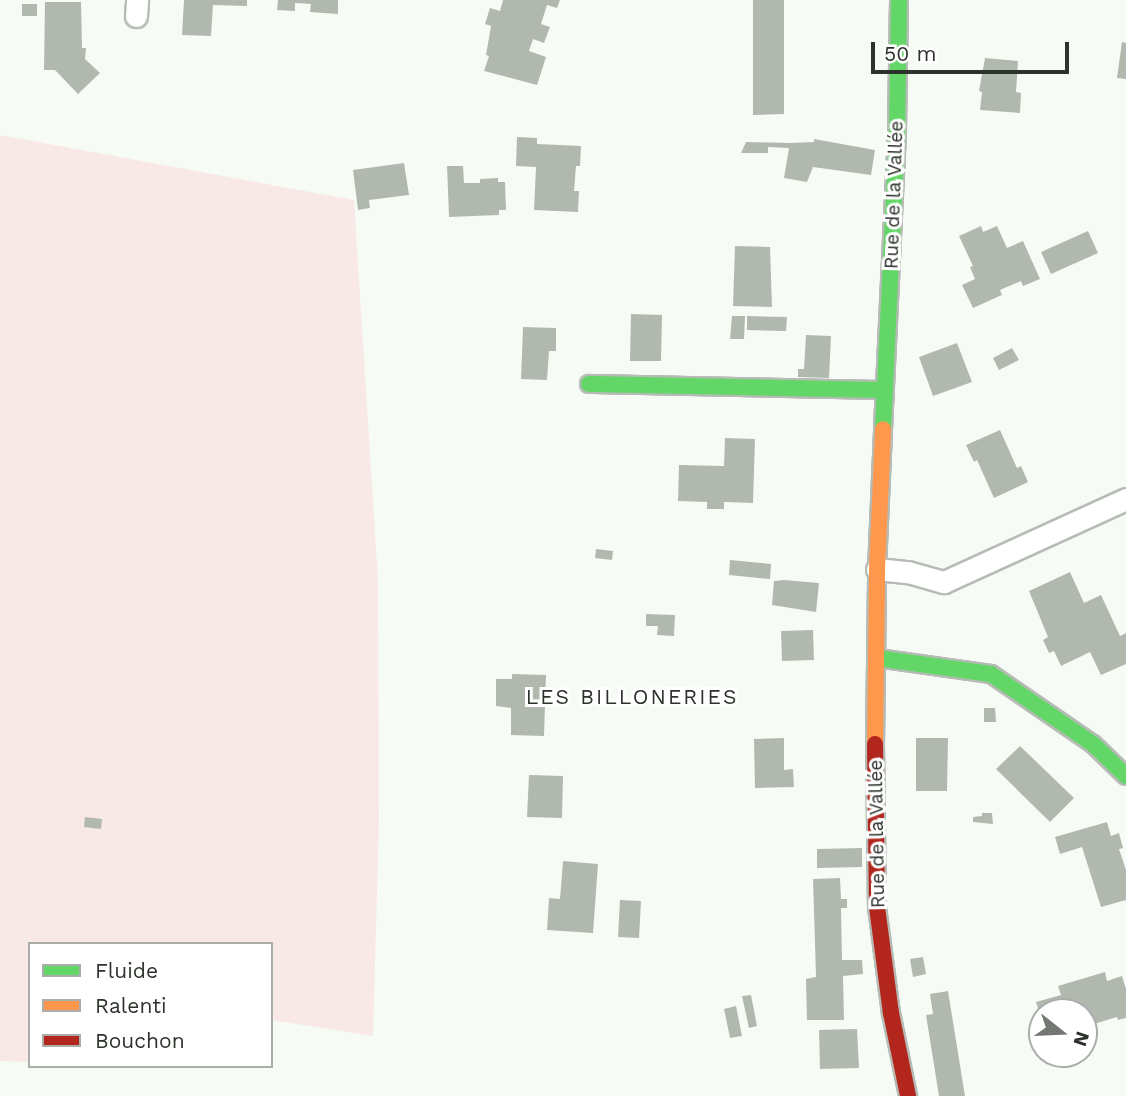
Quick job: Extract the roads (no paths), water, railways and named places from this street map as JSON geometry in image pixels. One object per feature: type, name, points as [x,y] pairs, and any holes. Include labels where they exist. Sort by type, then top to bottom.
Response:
[{"type":"street","name":"Rue de la Vallée","points":[[899,0],[877,569],[877,907],[891,1013],[908,1096]]},
{"type":"street","points":[[589,384],[885,390]]},
{"type":"street","points":[[877,569],[908,572],[944,582],[1126,499]]},
{"type":"street","points":[[877,658],[990,674],[1093,744],[1126,776]]},
{"type":"district","name":"LES BILLONERIES","points":[[632,697]]}]
